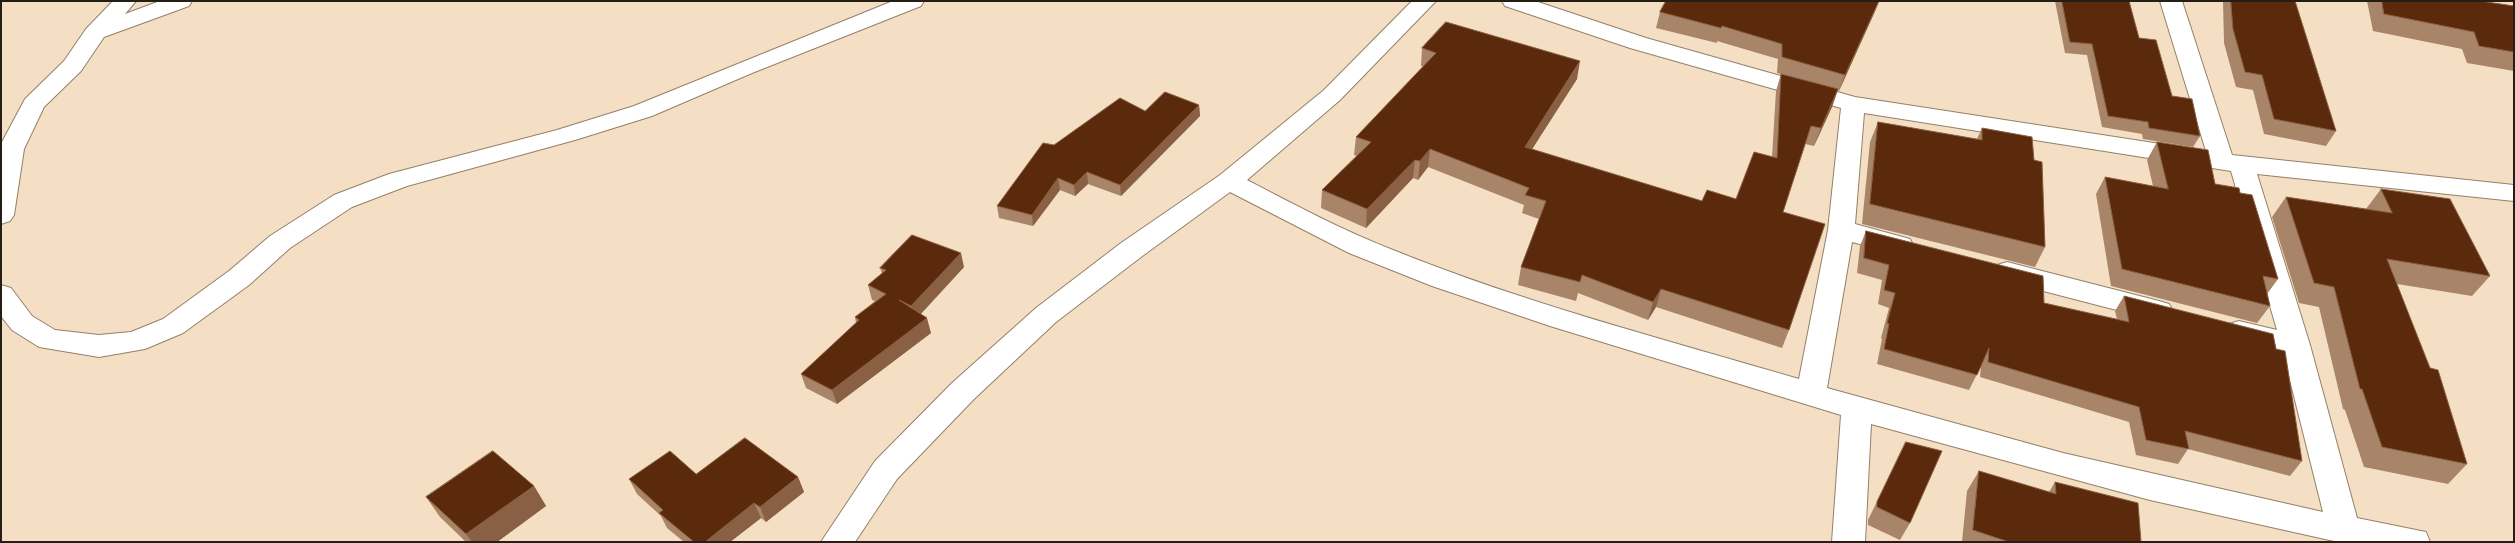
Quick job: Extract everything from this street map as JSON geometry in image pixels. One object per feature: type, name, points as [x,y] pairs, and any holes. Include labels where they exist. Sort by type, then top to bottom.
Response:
[{"type":"street","points":[[1,215],[12,149],[34,104],[73,66],[94,34],[125,1]]},
{"type":"street","points":[[94,34],[181,1]]},
{"type":"street","points":[[1,295],[22,323],[49,340],[99,346],[135,342],[173,326],[239,278],[280,242],[343,201],[398,180],[566,135],[643,111],[744,68],[914,1]]},
{"type":"street","points":[[837,542],[886,470],[970,385],[1046,315],[1131,250],[1229,181],[1332,95],[1425,1]]},
{"type":"street","points":[[1513,1],[1638,43],[1853,104],[2231,162],[2514,193]]},
{"type":"street","points":[[2171,1],[2231,162],[2296,346],[2344,530]]},
{"type":"street","points":[[1811,395],[1841,230],[1853,104]]},
{"type":"street","points":[[1229,181],[1317,228],[1404,265],[1542,312],[1857,410],[2166,492],[2344,530],[2414,542]]},
{"type":"street","points":[[1841,230],[1928,252]]},
{"type":"street","points":[[1986,267],[2180,316]]},
{"type":"street","points":[[2218,326],[2296,346]]},
{"type":"street","points":[[1848,542],[1857,410]]},
{"type":"building","points":[[1666,1],[1879,1],[1845,75],[1782,57],[1782,44],[1722,26],[1721,28],[1660,12]]},
{"type":"building","points":[[2062,1],[2129,1],[2139,38],[2156,40],[2172,96],[2192,99],[2200,136],[2149,128],[2148,122],[2108,116],[2092,44],[2070,42]]},
{"type":"building","points":[[2231,1],[2295,1],[2336,131],[2274,119],[2262,75],[2245,72],[2233,29]]},
{"type":"building","points":[[2382,1],[2480,1],[2514,6],[2514,52],[2479,46],[2474,32],[2384,14]]},
{"type":"building","points":[[1446,22],[1580,61],[1525,147],[1702,201],[1707,190],[1736,199],[1754,152],[1777,158],[1781,74],[1838,89],[1821,128],[1811,126],[1783,212],[1825,224],[1789,330],[1661,289],[1653,302],[1582,275],[1580,282],[1521,267],[1546,201],[1525,195],[1529,188],[1430,149],[1420,161],[1415,160],[1367,209],[1322,190],[1371,142],[1356,137],[1436,53],[1422,48]]},
{"type":"building","points":[[1165,92],[1199,105],[1120,185],[1087,172],[1074,185],[1058,178],[1032,215],[997,206],[1043,143],[1054,145],[1120,98],[1145,111]]},
{"type":"building","points":[[1878,122],[1982,140],[1982,128],[2032,137],[2034,160],[2042,162],[2045,247],[1870,204]]},
{"type":"building","points":[[2157,142],[2208,150],[2215,184],[2239,188],[2240,193],[2252,195],[2278,279],[2263,276],[2270,306],[2122,269],[2105,177],[2168,189]]},
{"type":"building","points":[[2381,189],[2450,199],[2490,276],[2387,259],[2430,368],[2438,370],[2467,464],[2382,447],[2362,389],[2360,389],[2334,287],[2314,283],[2286,197],[2392,213]]},
{"type":"building","points":[[1866,231],[2043,276],[2044,303],[2129,322],[2124,296],[2273,334],[2276,349],[2285,351],[2302,461],[2185,431],[2189,449],[2146,440],[2139,407],[1988,362],[1989,348],[1977,375],[1884,349],[1889,324],[1887,323],[1895,293],[1884,290],[1889,265],[1864,258]]},
{"type":"building","points":[[912,235],[961,253],[911,306],[899,300],[927,318],[832,390],[801,374],[859,320],[855,317],[886,294],[868,285],[886,270],[880,268]]},
{"type":"building","points":[[745,438],[798,477],[760,507],[754,503],[705,542],[694,542],[659,513],[663,510],[629,479],[670,451],[696,474]]},
{"type":"building","points":[[1906,442],[1942,451],[1910,523],[1877,507],[1877,502]]},
{"type":"building","points":[[493,451],[534,486],[466,534],[426,497]]},
{"type":"building","points":[[1979,471],[2056,494],[2055,482],[2138,503],[2141,542],[2009,542],[1973,530]]}]
